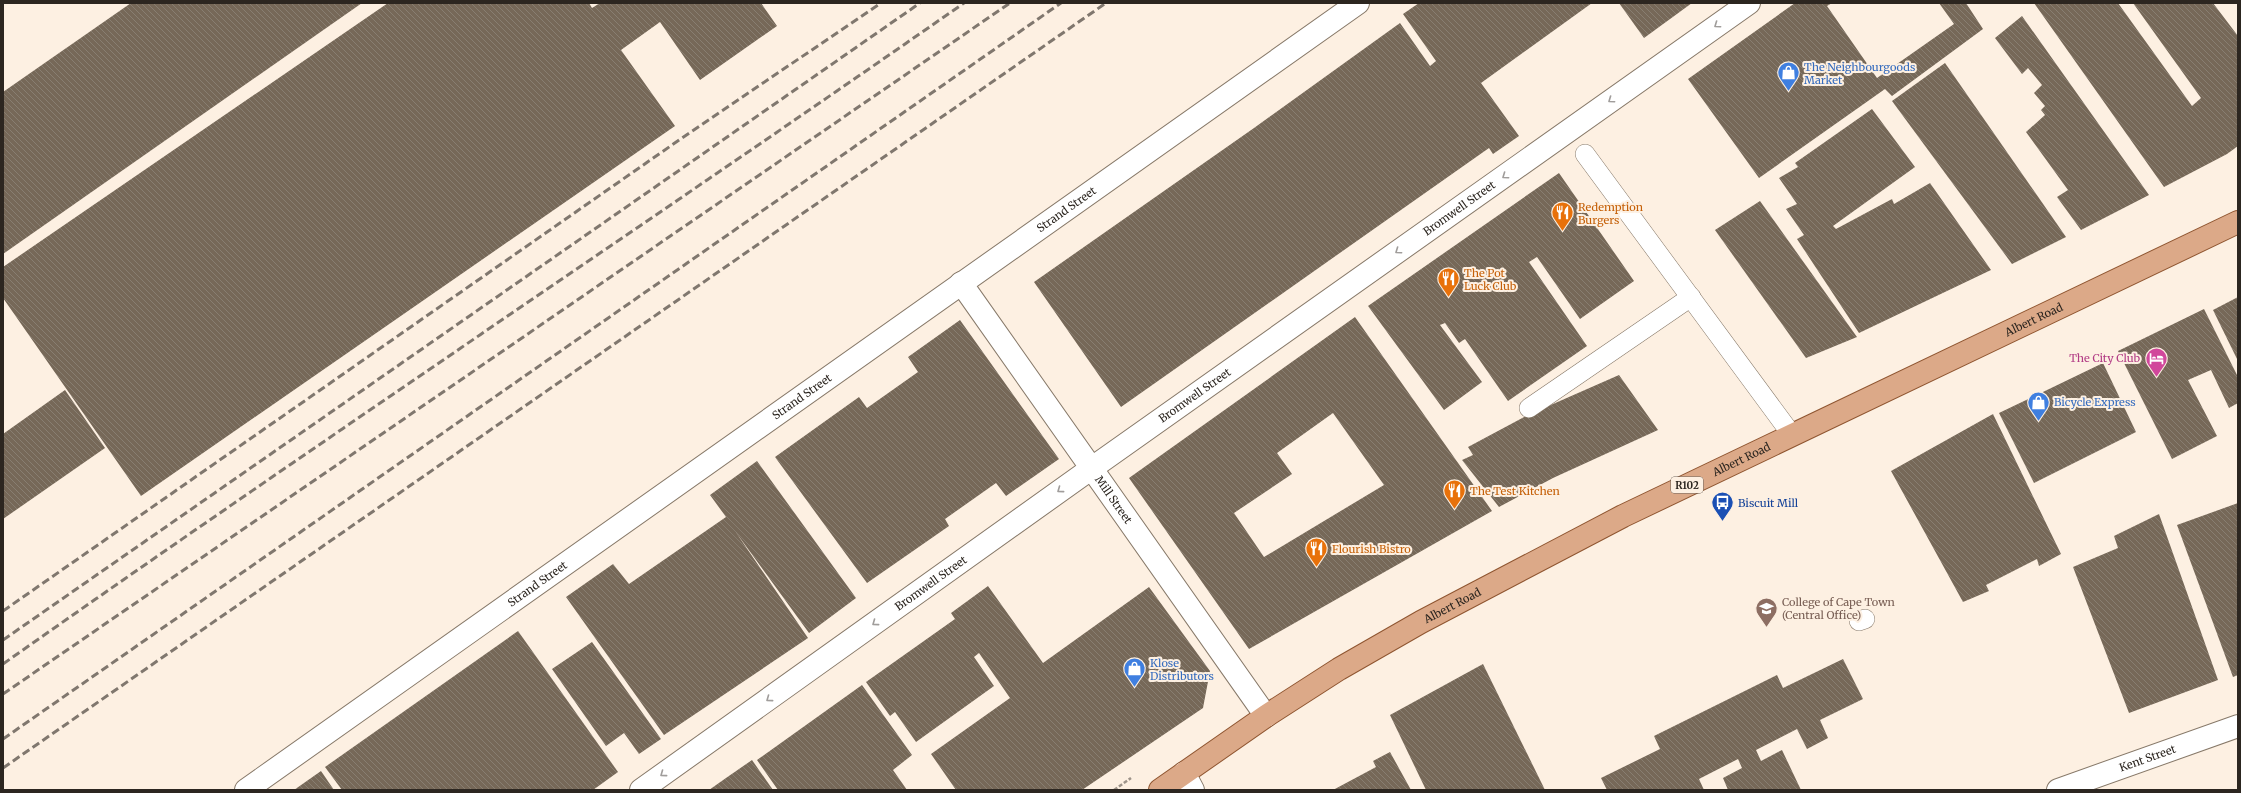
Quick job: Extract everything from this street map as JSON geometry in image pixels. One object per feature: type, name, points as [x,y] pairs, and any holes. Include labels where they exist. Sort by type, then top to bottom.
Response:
[{"type":"main road","name":"Albert Road","points":[[1160,790],[1189,782],[1266,716],[1339,669],[1421,622],[1624,516],[2238,222]]},
{"type":"street","name":"Strand Street","points":[[246,790],[1358,3]]},
{"type":"street","name":"Bromwell Street","points":[[641,790],[1092,468],[1749,3]]},
{"type":"street","name":"Mill Street","points":[[961,283],[1266,716]]},
{"type":"street","name":"Kent Street","points":[[2058,790],[2238,726]]},
{"type":"lane","points":[[1585,154],[1792,435]]},
{"type":"lane","points":[[1529,408],[1691,298]]},
{"type":"building","points":[[131,3],[362,3],[3,254],[3,92]]},
{"type":"building","points":[[388,3],[589,3],[592,8],[600,3],[761,3],[777,26],[700,80],[660,22],[621,50],[675,126],[141,496],[3,298],[3,267]]},
{"type":"building","points":[[1419,3],[1592,3],[1481,83],[1519,136],[1493,154],[1489,148],[1121,407],[1034,282],[1254,128],[1400,23],[1430,66],[1436,61],[1403,14]]},
{"type":"building","points":[[1619,3],[1692,3],[1644,38]]},
{"type":"building","name":"The Neighbourgoods Market","points":[[1795,3],[1832,3],[1827,6],[1877,78],[1954,24],[1939,3],[1966,3],[1983,29],[1892,96],[1885,89],[1759,178],[1688,79]]},
{"type":"building","points":[[2034,3],[2118,3],[2192,106],[2201,98],[2133,3],[2213,3],[2238,36],[2238,146],[2227,154],[2164,187]]},
{"type":"building","points":[[2022,16],[2149,195],[2081,230],[2057,197],[2068,190],[2026,132],[2045,115],[2041,110],[2045,106],[2034,93],[2042,85],[2028,68],[2022,74],[1995,38]]},
{"type":"building","points":[[1945,63],[2066,237],[2012,264],[1892,101]]},
{"type":"building","points":[[1872,109],[1915,167],[1833,226],[1836,229],[1892,199],[1894,204],[1930,183],[1991,270],[1859,333],[1797,239],[1804,235],[1786,209],[1797,204],[1779,178],[1798,167],[1795,163]]},
{"type":"building","points":[[1559,173],[1634,281],[1580,319],[1537,257],[1529,262],[1587,346],[1508,401],[1465,339],[1459,343],[1445,323],[1440,325],[1482,382],[1444,410],[1368,306]]},
{"type":"building","points":[[1760,201],[1857,337],[1806,358],[1715,230]]},
{"type":"building","points":[[2238,297],[2238,361],[2213,310]]},
{"type":"building","points":[[2204,309],[2238,377],[2238,403],[2229,408],[2211,370],[2188,380],[2217,436],[2172,459],[2118,351]]},
{"type":"building","points":[[1355,317],[1492,511],[1249,649],[1129,478]],"holes":[[[1333,413],[1384,485],[1264,557],[1234,513],[1292,474],[1277,453]]]},
{"type":"building","points":[[960,320],[1059,459],[1006,496],[996,483],[945,519],[949,526],[867,583],[775,457],[859,397],[867,408],[918,372],[908,357]]},
{"type":"building","points":[[2103,363],[2136,432],[2034,483],[1999,413]]},
{"type":"building","points":[[1619,375],[1658,430],[1553,478],[1499,507],[1462,460],[1473,455],[1468,447],[1528,415]]},
{"type":"building","points":[[65,390],[105,448],[3,519],[3,434]]},
{"type":"building","points":[[1993,414],[2061,554],[2039,566],[2037,559],[1986,585],[1989,591],[1963,602],[1891,471]]},
{"type":"building","points":[[757,461],[856,598],[809,633],[735,531],[808,638],[664,735],[566,597],[613,564],[629,584],[726,517],[710,495]]},
{"type":"building","points":[[2238,503],[2238,675],[2233,677],[2177,525]]},
{"type":"building","points":[[2159,514],[2218,680],[2129,713],[2073,567],[2118,548],[2114,536]]},
{"type":"building","points":[[988,586],[1043,663],[1149,587],[1210,671],[1203,708],[1082,790],[956,790],[931,754],[1010,698],[979,653],[974,657],[994,686],[916,742],[895,712],[890,716],[866,682],[955,619],[951,613]]},
{"type":"building","points":[[518,631],[618,772],[593,790],[342,790],[325,767]]},
{"type":"building","points":[[592,642],[661,739],[639,754],[624,733],[606,746],[552,669]]},
{"type":"building","points":[[1843,659],[1863,699],[1820,720],[1828,738],[1807,749],[1797,729],[1756,750],[1761,761],[1782,750],[1801,790],[1728,790],[1723,778],[1742,768],[1738,759],[1699,779],[1704,790],[1607,790],[1601,778],[1660,749],[1654,736],[1777,675],[1783,688]]},
{"type":"building","points":[[1483,664],[1545,790],[1426,790],[1390,715]]},
{"type":"building","points":[[862,685],[912,755],[893,770],[907,790],[778,790],[757,760]]},
{"type":"building","points":[[1390,752],[1411,790],[1333,790],[1376,767],[1373,761]]},
{"type":"building","points":[[752,760],[773,790],[709,790],[726,778]]},
{"type":"building","points":[[321,771],[334,790],[294,790]]},
{"type":"railway","points":[[3,611],[682,138],[881,3]]},
{"type":"railway","points":[[3,640],[920,3]]},
{"type":"railway","points":[[3,664],[242,497],[964,3]]},
{"type":"railway","points":[[3,694],[1010,3]]},
{"type":"railway","points":[[3,739],[1061,3]]},
{"type":"railway","points":[[3,768],[1106,3]]},
{"type":"place","name":"The Neighbourgoods Market","points":[[1789,92]]},
{"type":"place","name":"Redemption Burgers","points":[[1563,232]]},
{"type":"place","name":"The Pot Luck Club","points":[[1448,298]]},
{"type":"place","name":"The City Club","points":[[2156,378]]},
{"type":"place","name":"Bicycle Express","points":[[2039,422]]},
{"type":"place","name":"The Test Kitchen","points":[[1455,510]]},
{"type":"place","name":"Biscuit Mill","points":[[1722,522]]},
{"type":"place","name":"Flourish Bistro","points":[[1317,568]]},
{"type":"place","name":"College of Cape Town (Central Office)","points":[[1767,628]]},
{"type":"place","name":"Klose Distributors","points":[[1134,688]]}]
